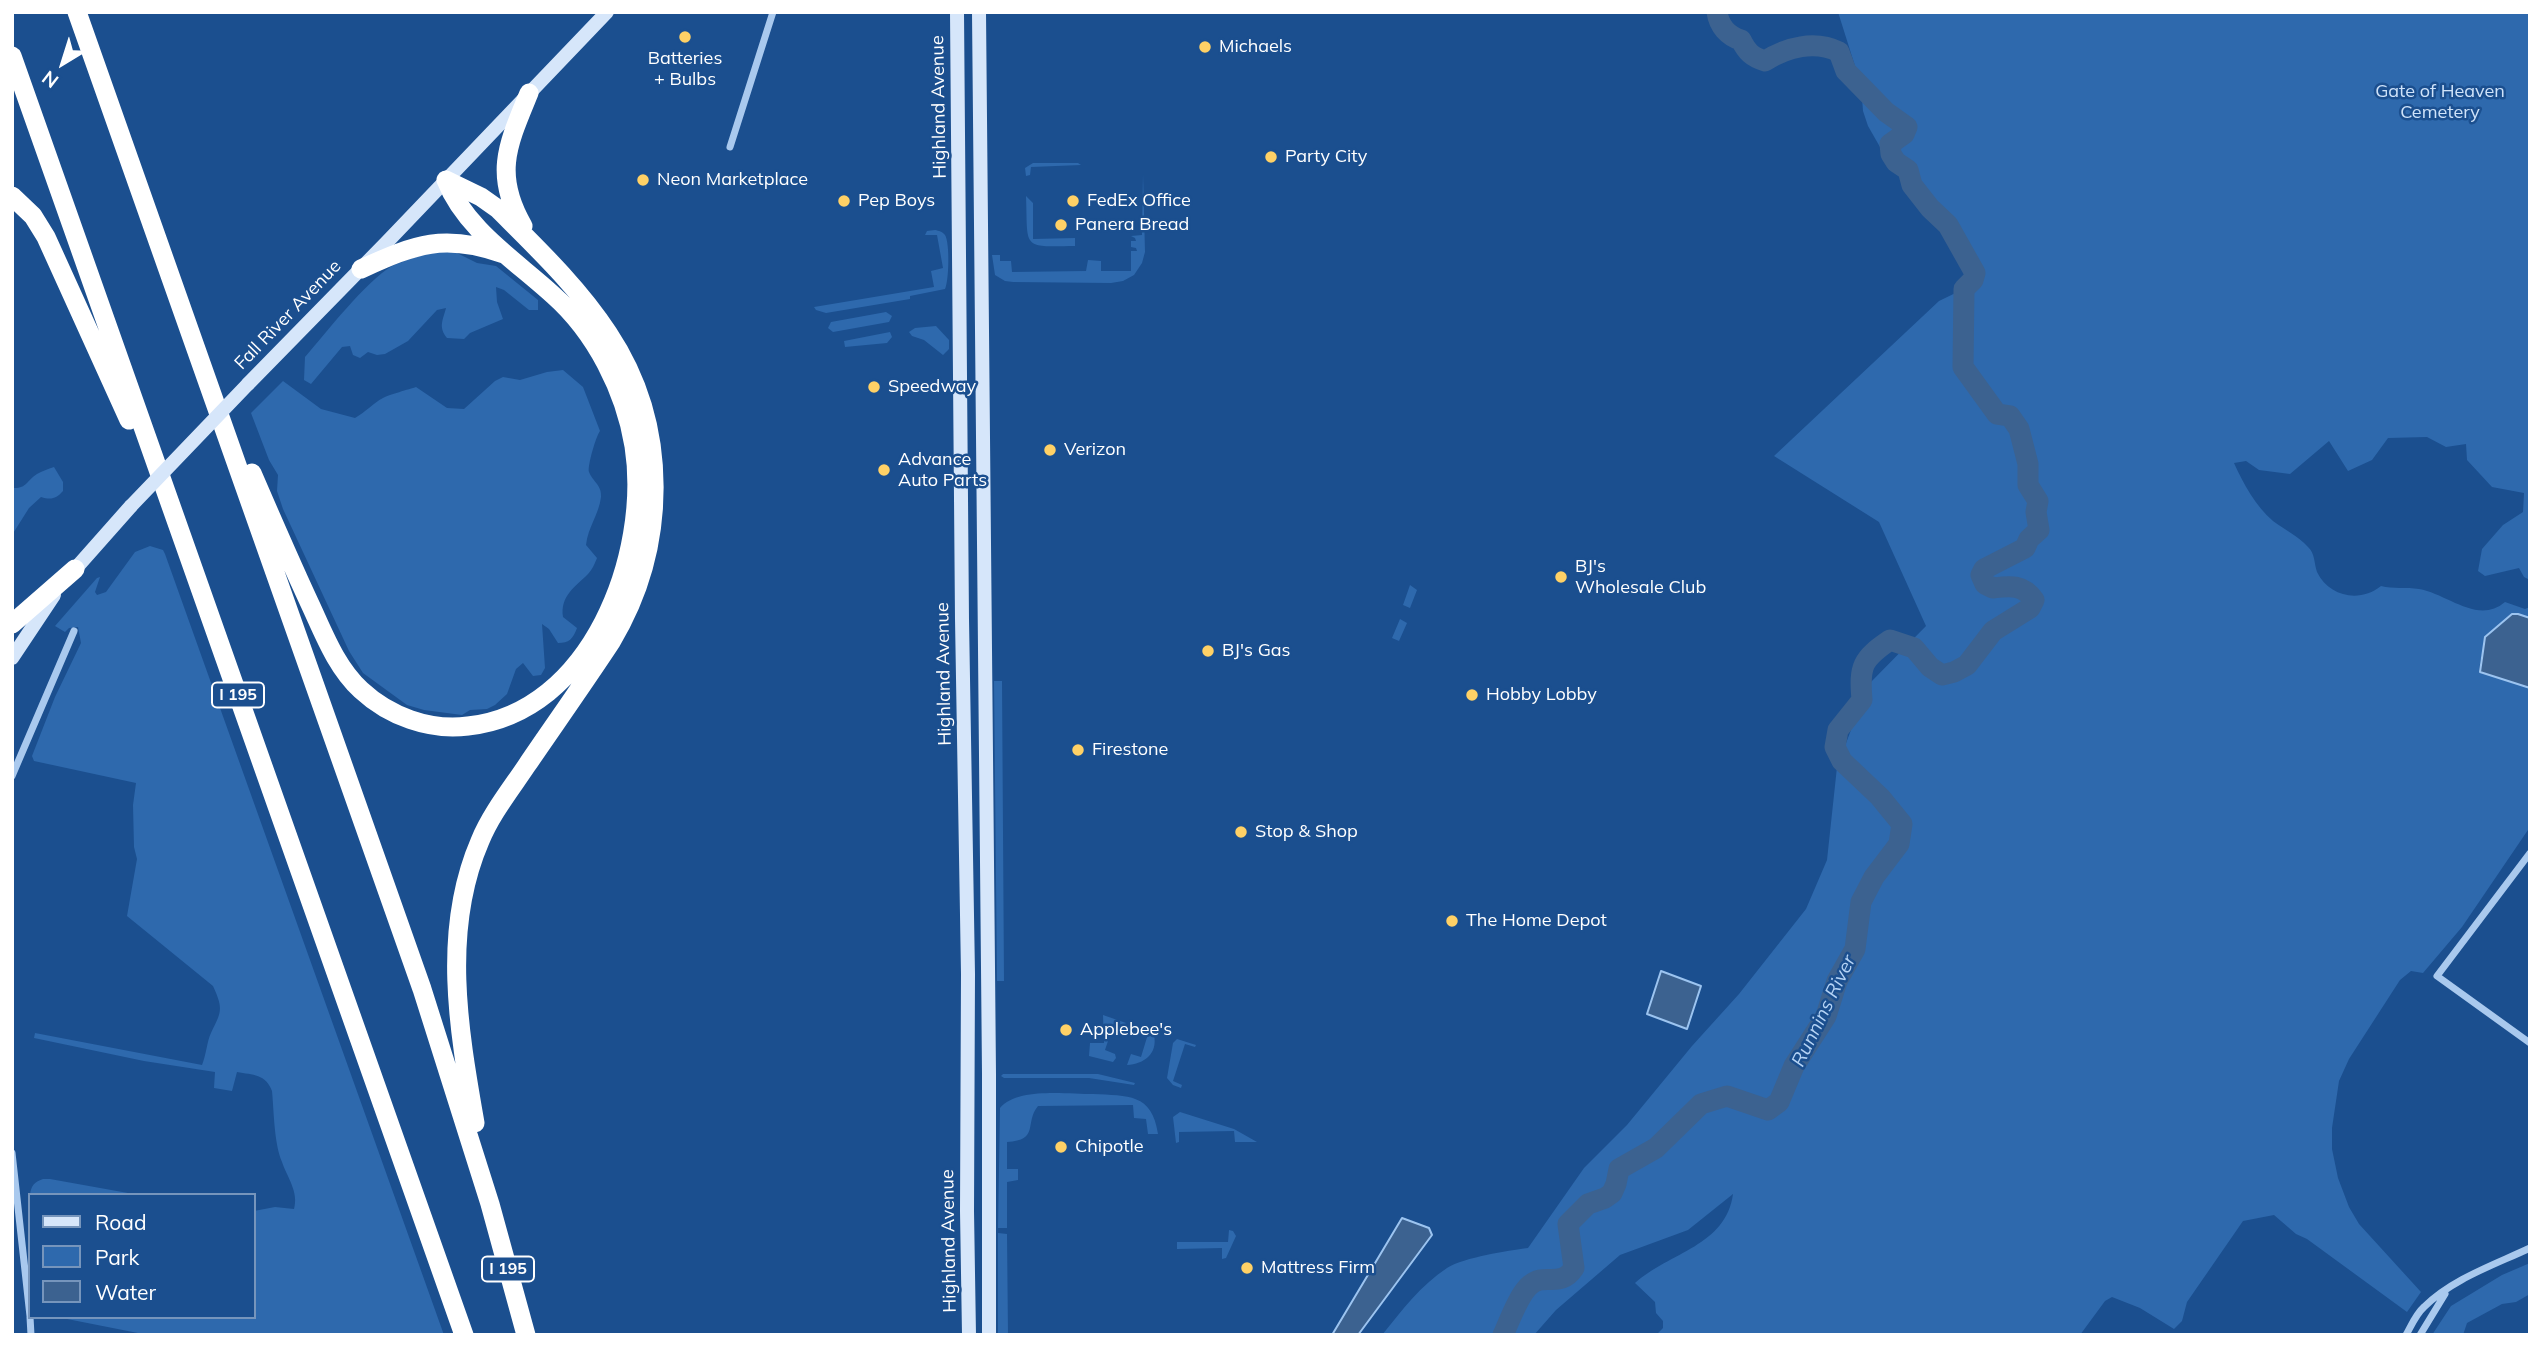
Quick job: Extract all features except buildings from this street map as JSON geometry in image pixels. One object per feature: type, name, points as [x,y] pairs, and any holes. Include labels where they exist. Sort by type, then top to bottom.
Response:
[{"type":"highway","name":"I 195","points":[[77,12],[393,904],[490,1204],[526,1335]]},
{"type":"highway","name":"I 195","points":[[12,56],[464,1335]]},
{"type":"highway","points":[[529,93],[508,146],[505,182],[511,203],[522,224],[557,272]]},
{"type":"highway","points":[[191,332],[327,642],[350,678],[383,706],[409,719],[449,727],[488,723],[514,714],[549,691],[569,671],[592,640],[611,607],[626,566],[635,526],[636,461],[631,430],[618,392],[585,330],[566,307],[506,255],[460,207],[446,180]]},
{"type":"highway","points":[[446,180],[490,203],[599,320],[632,378],[643,409],[651,444],[654,477],[654,512],[647,558],[624,621],[486,828],[475,851],[465,887],[457,944],[458,1007],[490,1204]]},
{"type":"highway","points":[[12,196],[33,216],[53,249],[114,389],[173,512]]},
{"type":"highway","points":[[361,269],[401,251],[433,243],[471,244],[506,255]]},
{"type":"highway","points":[[12,624],[75,569]]},
{"type":"main road","name":"Fall River Avenue","points":[[12,658],[39,616],[75,569],[131,506],[607,12]]},
{"type":"main road","name":"Highland Avenue","points":[[957,12],[961,619],[968,974],[969,1335]]},
{"type":"main road","points":[[979,12],[989,1335]]},
{"type":"street","points":[[730,147],[774,12]]},
{"type":"street","points":[[12,776],[74,631]]},
{"type":"street","points":[[2530,853],[2437,976],[2530,1043]]},
{"type":"street","points":[[12,1153],[28,1299]]},
{"type":"street","points":[[2406,1335],[2424,1307],[2452,1286],[2530,1248]]},
{"type":"street","points":[[2420,1335],[2440,1298],[2452,1286]]},
{"type":"green space","name":"Gate of Heaven Cemetery","points":[[1838,12],[2530,12],[2530,580],[2524,577],[2519,568],[2485,576],[2478,571],[2482,549],[2503,525],[2523,512],[2524,493],[2492,487],[2467,460],[2466,444],[2446,447],[2427,437],[2388,438],[2372,460],[2348,471],[2329,441],[2290,474],[2259,470],[2246,461],[2234,463],[2261,509],[2310,549],[2322,580],[2337,592],[2355,596],[2381,586],[2414,588],[2474,609],[2495,608],[2505,602],[2525,609],[2530,607],[2530,618],[2512,614],[2485,638],[2480,672],[2530,688],[2530,827],[2462,927],[2423,973],[2411,971],[2400,980],[2349,1059],[2339,1081],[2332,1128],[2332,1149],[2338,1178],[2359,1224],[2421,1292],[2407,1312],[2307,1239],[2296,1234],[2274,1215],[2243,1221],[2187,1302],[2182,1321],[2174,1329],[2140,1308],[2112,1297],[2105,1301],[2080,1335],[1656,1335],[1663,1328],[1663,1321],[1656,1313],[1655,1302],[1635,1283],[1708,1237],[1720,1225],[1733,1194],[1688,1230],[1620,1255],[1556,1310],[1534,1335],[1382,1335],[1420,1290],[1447,1268],[1475,1258],[1528,1248],[1584,1168],[1627,1125],[1739,994],[1806,909],[1827,860],[1837,767],[1868,685],[1926,626],[1879,522],[1774,456],[1939,301],[1972,285],[1963,263],[1961,237],[1954,218],[1898,172],[1888,161],[1868,126],[1863,111],[1861,85]]},
{"type":"green space","points":[[1033,163],[1081,165],[1031,167],[1030,175],[1026,176],[1025,168]]},
{"type":"green space","points":[[1143,174],[1145,252],[1134,275],[1111,283],[1013,282],[995,275],[992,255],[1000,255],[1000,261],[1011,261],[1012,272],[1086,271],[1088,260],[1101,261],[1101,271],[1131,271],[1131,251],[1137,251],[1131,247],[1131,241],[1136,241],[1131,236],[1142,235]]},
{"type":"green space","points":[[1026,196],[1033,203],[1033,239],[1075,238],[1075,246],[1036,245],[1031,241],[1027,226]]},
{"type":"green space","points":[[927,231],[943,233],[947,239],[945,289],[910,296],[910,299],[826,313],[814,307],[934,287],[931,271],[943,268],[937,235],[925,235]]},
{"type":"green space","points":[[445,250],[477,263],[496,266],[538,300],[538,310],[529,310],[504,290],[496,287],[497,302],[503,319],[470,333],[464,339],[447,338],[442,327],[446,308],[437,310],[408,341],[385,354],[368,352],[360,358],[353,355],[350,346],[342,347],[311,384],[304,380],[305,357],[370,283],[392,266],[411,258]]},
{"type":"green space","points":[[886,312],[892,316],[889,322],[833,332],[828,328],[831,322]]},
{"type":"green space","points":[[936,326],[949,340],[949,349],[943,355],[909,332],[915,328]]},
{"type":"green space","points":[[890,332],[892,337],[887,343],[845,347],[844,341]]},
{"type":"green space","points":[[563,370],[583,387],[600,431],[592,452],[589,472],[600,489],[601,497],[586,545],[597,558],[589,572],[566,598],[563,610],[563,617],[577,628],[572,638],[558,643],[549,629],[542,624],[545,668],[541,675],[533,676],[523,663],[516,669],[507,694],[487,709],[470,710],[462,715],[407,705],[363,673],[349,651],[283,509],[277,491],[278,475],[269,460],[251,413],[283,381],[321,409],[355,418],[383,398],[416,387],[447,408],[464,409],[503,377],[520,380]]},
{"type":"green space","points":[[54,467],[63,482],[63,491],[53,498],[41,497],[29,508],[12,535],[12,488],[24,486],[37,474]]},
{"type":"green space","points":[[150,546],[163,550],[165,554],[444,1335],[148,1335],[67,1319],[256,1319],[256,1211],[275,1207],[294,1209],[295,1203],[294,1191],[277,1146],[272,1091],[263,1078],[237,1072],[232,1091],[214,1088],[215,1072],[144,1061],[34,1038],[35,1033],[202,1065],[219,1015],[219,1001],[213,986],[127,916],[137,859],[134,847],[133,805],[136,783],[34,761],[32,756],[55,697],[81,643],[78,627],[69,628],[65,632],[55,626],[97,578],[100,577],[95,592],[97,595],[106,592],[135,552]]},
{"type":"green space","points":[[1410,585],[1417,590],[1410,608],[1403,605]]},
{"type":"green space","points":[[1400,619],[1407,623],[1399,641],[1392,638]]},
{"type":"green space","points":[[994,681],[1002,681],[1004,981],[997,981]]},
{"type":"green space","points":[[1103,1015],[1126,1023],[1114,1023],[1105,1050],[1115,1054],[1113,1062],[1089,1056],[1090,1043],[1104,1043]]},
{"type":"green space","points":[[1140,1026],[1154,1035],[1154,1048],[1144,1060],[1127,1065],[1131,1054],[1141,1057],[1148,1034],[1139,1030]]},
{"type":"green space","points":[[1177,1039],[1196,1045],[1185,1044],[1173,1081],[1182,1085],[1181,1088],[1173,1085],[1167,1078],[1173,1043]]},
{"type":"green space","points":[[1098,1074],[1135,1083],[1089,1078],[1004,1078],[1001,1076]]},
{"type":"green space","points":[[1030,1094],[1117,1095],[1136,1099],[1144,1104],[1155,1121],[1158,1134],[1148,1134],[1146,1119],[1134,1118],[1133,1105],[1038,1106],[1028,1134],[1017,1141],[1007,1142],[1007,1169],[1018,1169],[1018,1180],[1007,1182],[1007,1228],[998,1228],[1000,1108],[1008,1101]]},
{"type":"green space","points":[[1180,1112],[1234,1129],[1257,1142],[1235,1142],[1234,1131],[1179,1132],[1179,1142],[1176,1143],[1173,1117]]},
{"type":"green space","points":[[50,1179],[128,1193],[30,1193],[37,1182]]},
{"type":"green space","points":[[1229,1230],[1236,1236],[1226,1258],[1222,1259],[1222,1248],[1177,1249],[1177,1242],[1228,1242]]},
{"type":"green space","points":[[998,1233],[1007,1234],[1008,1335],[998,1335]]},
{"type":"green space","points":[[2530,1263],[2530,1294],[2516,1302],[2502,1304],[2467,1323],[2463,1335],[2432,1335],[2451,1306],[2502,1275]]},
{"type":"water","points":[[2512,614],[2530,618],[2530,688],[2480,672],[2485,637]]},
{"type":"water","points":[[1661,971],[1701,986],[1687,1029],[1647,1014]]},
{"type":"water","points":[[1402,1218],[1429,1228],[1432,1235],[1358,1335],[1332,1335]]},
{"type":"waterway","name":"Runnins River","points":[[1503,1335],[1518,1301],[1530,1285],[1536,1281],[1563,1278],[1574,1268],[1568,1224],[1588,1204],[1612,1193],[1619,1169],[1656,1148],[1701,1104],[1727,1096],[1768,1110],[1779,1102],[1794,1066],[1826,1016],[1837,981],[1855,949],[1861,902],[1874,877],[1899,844],[1902,824],[1880,797],[1842,761],[1835,747],[1838,730],[1862,700],[1862,671],[1868,658],[1890,640],[1914,648],[1930,667],[1942,675],[1954,672],[1967,665],[1993,631],[2030,608],[2034,600],[2021,589],[1993,588],[1985,584],[1981,575],[1984,569],[2025,548],[2029,539],[2039,530],[2036,512],[2038,501],[2028,485],[2028,464],[2019,429],[2010,416],[1997,414],[1963,367],[1964,289],[1973,280],[1975,273],[1948,225],[1930,208],[1912,185],[1908,170],[1896,162],[1891,154],[1890,144],[1904,134],[1907,127],[1886,112],[1846,71],[1839,52],[1820,46],[1801,47],[1782,52],[1765,61],[1753,56],[1741,40],[1725,30],[1717,12]]},
{"type":"place","name":"Batteries + Bulbs","points":[[685,37]]},
{"type":"place","name":"Michaels","points":[[1205,47]]},
{"type":"place","name":"Party City","points":[[1271,157]]},
{"type":"place","name":"Neon Marketplace","points":[[643,180]]},
{"type":"place","name":"Pep Boys","points":[[844,201]]},
{"type":"place","name":"FedEx Office","points":[[1073,201]]},
{"type":"place","name":"Panera Bread","points":[[1061,225]]},
{"type":"place","name":"Speedway","points":[[874,387]]},
{"type":"place","name":"Verizon","points":[[1050,450]]},
{"type":"place","name":"Advance Auto Parts","points":[[884,470]]},
{"type":"place","name":"BJ's Wholesale Club","points":[[1561,577]]},
{"type":"place","name":"BJ's Gas","points":[[1208,651]]},
{"type":"place","name":"Hobby Lobby","points":[[1472,695]]},
{"type":"place","name":"Firestone","points":[[1078,750]]},
{"type":"place","name":"Stop & Shop","points":[[1241,832]]},
{"type":"place","name":"The Home Depot","points":[[1452,921]]},
{"type":"place","name":"Applebee's","points":[[1066,1030]]},
{"type":"place","name":"Chipotle","points":[[1061,1147]]},
{"type":"place","name":"Mattress Firm","points":[[1247,1268]]}]
